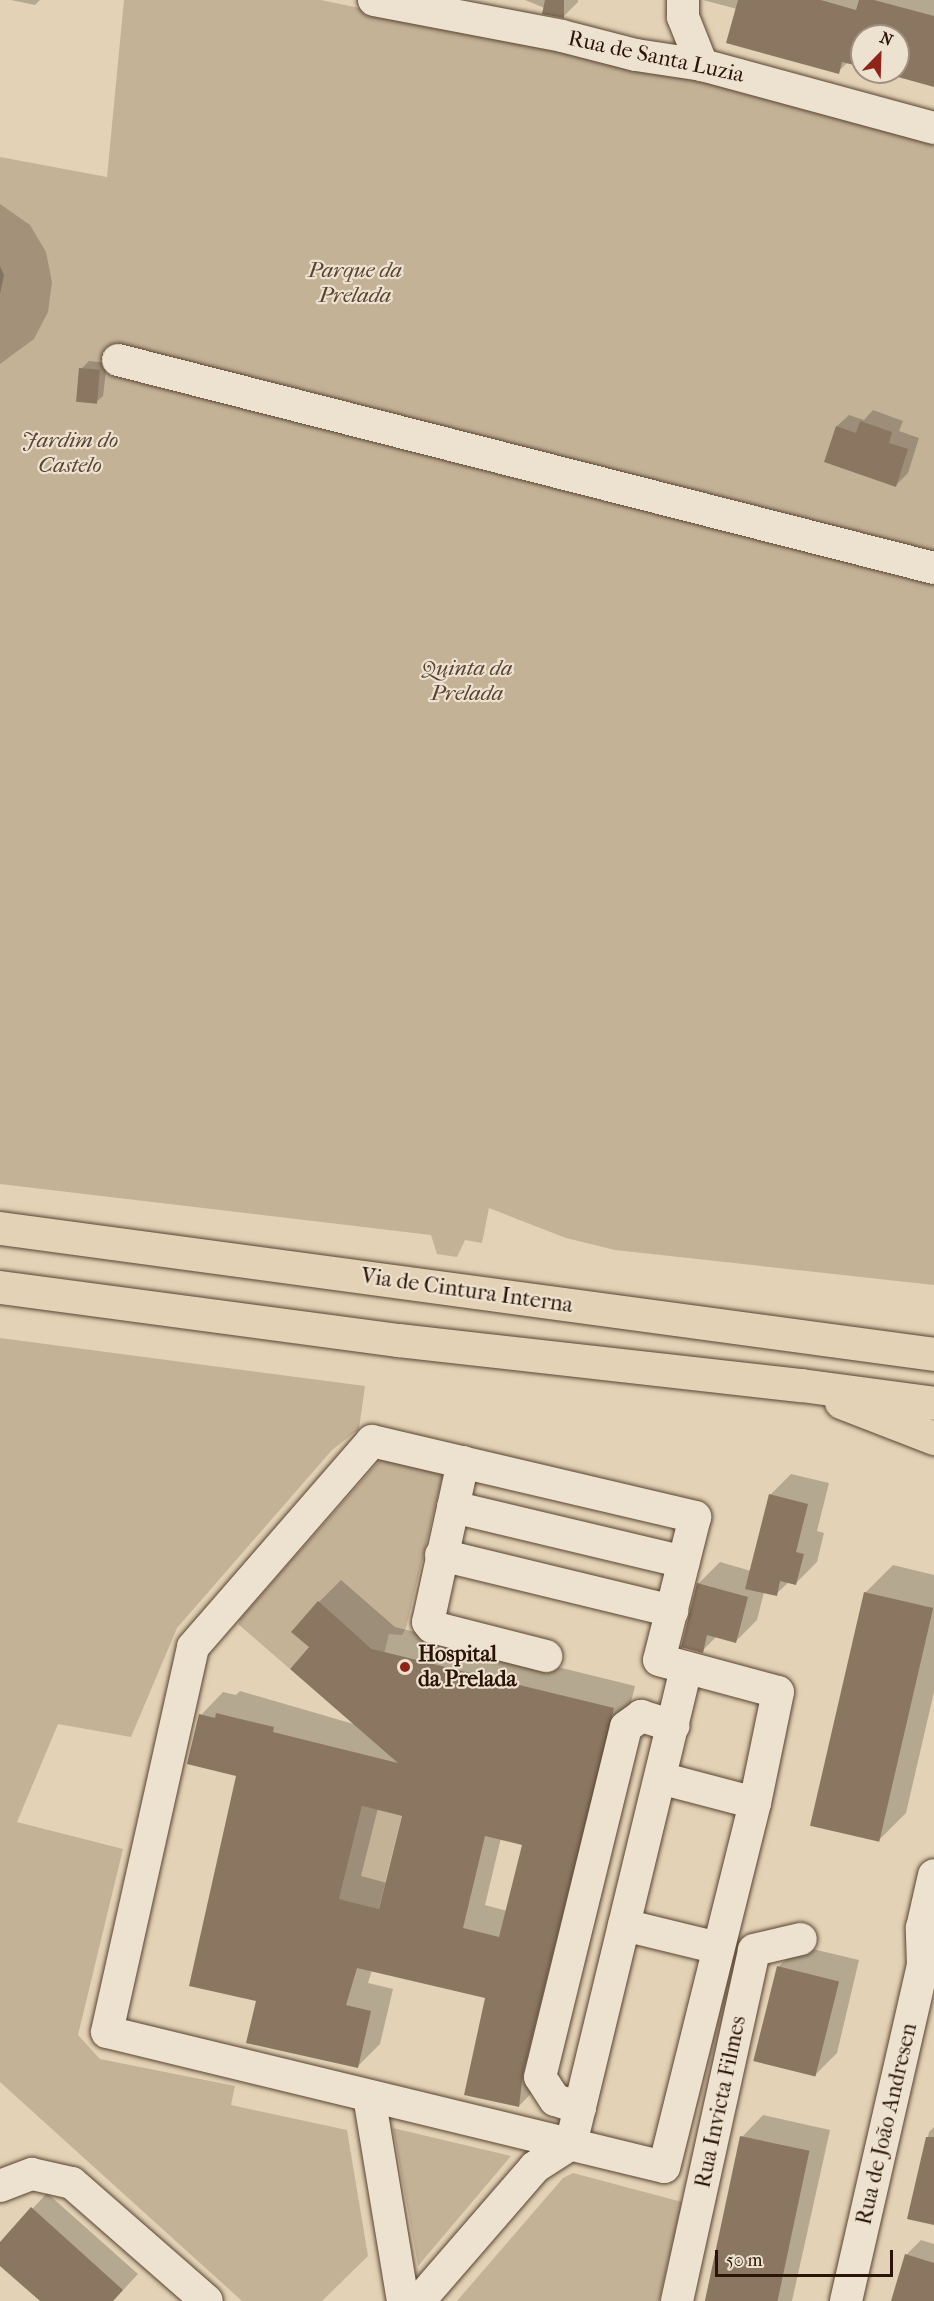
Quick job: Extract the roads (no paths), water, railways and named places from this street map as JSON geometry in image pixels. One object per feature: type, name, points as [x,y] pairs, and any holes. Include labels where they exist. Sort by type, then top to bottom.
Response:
[{"type":"highway","name":"Via de Cintura Interna","points":[[0,1228],[934,1354]]},
{"type":"highway","points":[[0,1287],[398,1340],[801,1384],[934,1403]]},
{"type":"highway","points":[[801,1384],[934,1438]]},
{"type":"street","name":"Rua de Santa Luzia","points":[[374,0],[562,36],[636,56],[702,65],[934,128]]},
{"type":"street","points":[[683,0],[682,17],[702,65]]},
{"type":"street","points":[[118,360],[934,568]]},
{"type":"street","points":[[372,1441],[695,1517],[684,1562],[659,1660],[778,1692],[755,1803],[664,2167],[107,2032],[193,1647],[372,1441]]},
{"type":"street","points":[[463,1462],[427,1616],[432,1627],[546,1656]]},
{"type":"street","points":[[453,1507],[684,1562]]},
{"type":"street","points":[[441,1555],[672,1611]]},
{"type":"street","points":[[419,2301],[535,2167],[571,2144],[686,1668]]},
{"type":"street","points":[[580,2108],[555,2100],[540,2077],[626,1727],[641,1716],[673,1726]]},
{"type":"street","points":[[660,1778],[755,1803]]},
{"type":"street","name":"Rua de João Andresen","points":[[846,2301],[923,1965],[922,1928],[934,1875]]},
{"type":"street","points":[[624,1925],[718,1948]]},
{"type":"street","name":"Rua Invicta Filmes","points":[[677,2301],[754,1950],[801,1939]]},
{"type":"street","points":[[369,2096],[403,2301]]},
{"type":"street","points":[[0,2186],[32,2174],[72,2183],[207,2301]]},
{"type":"place","name":"Hospital da Prelada","points":[[405,1667]]},
{"type":"park label","name":"Parque da Prelada","points":[[355,282]]},
{"type":"park label","name":"Jardim do Castelo","points":[[70,452]]},
{"type":"park label","name":"Quinta da Prelada","points":[[467,680]]}]
